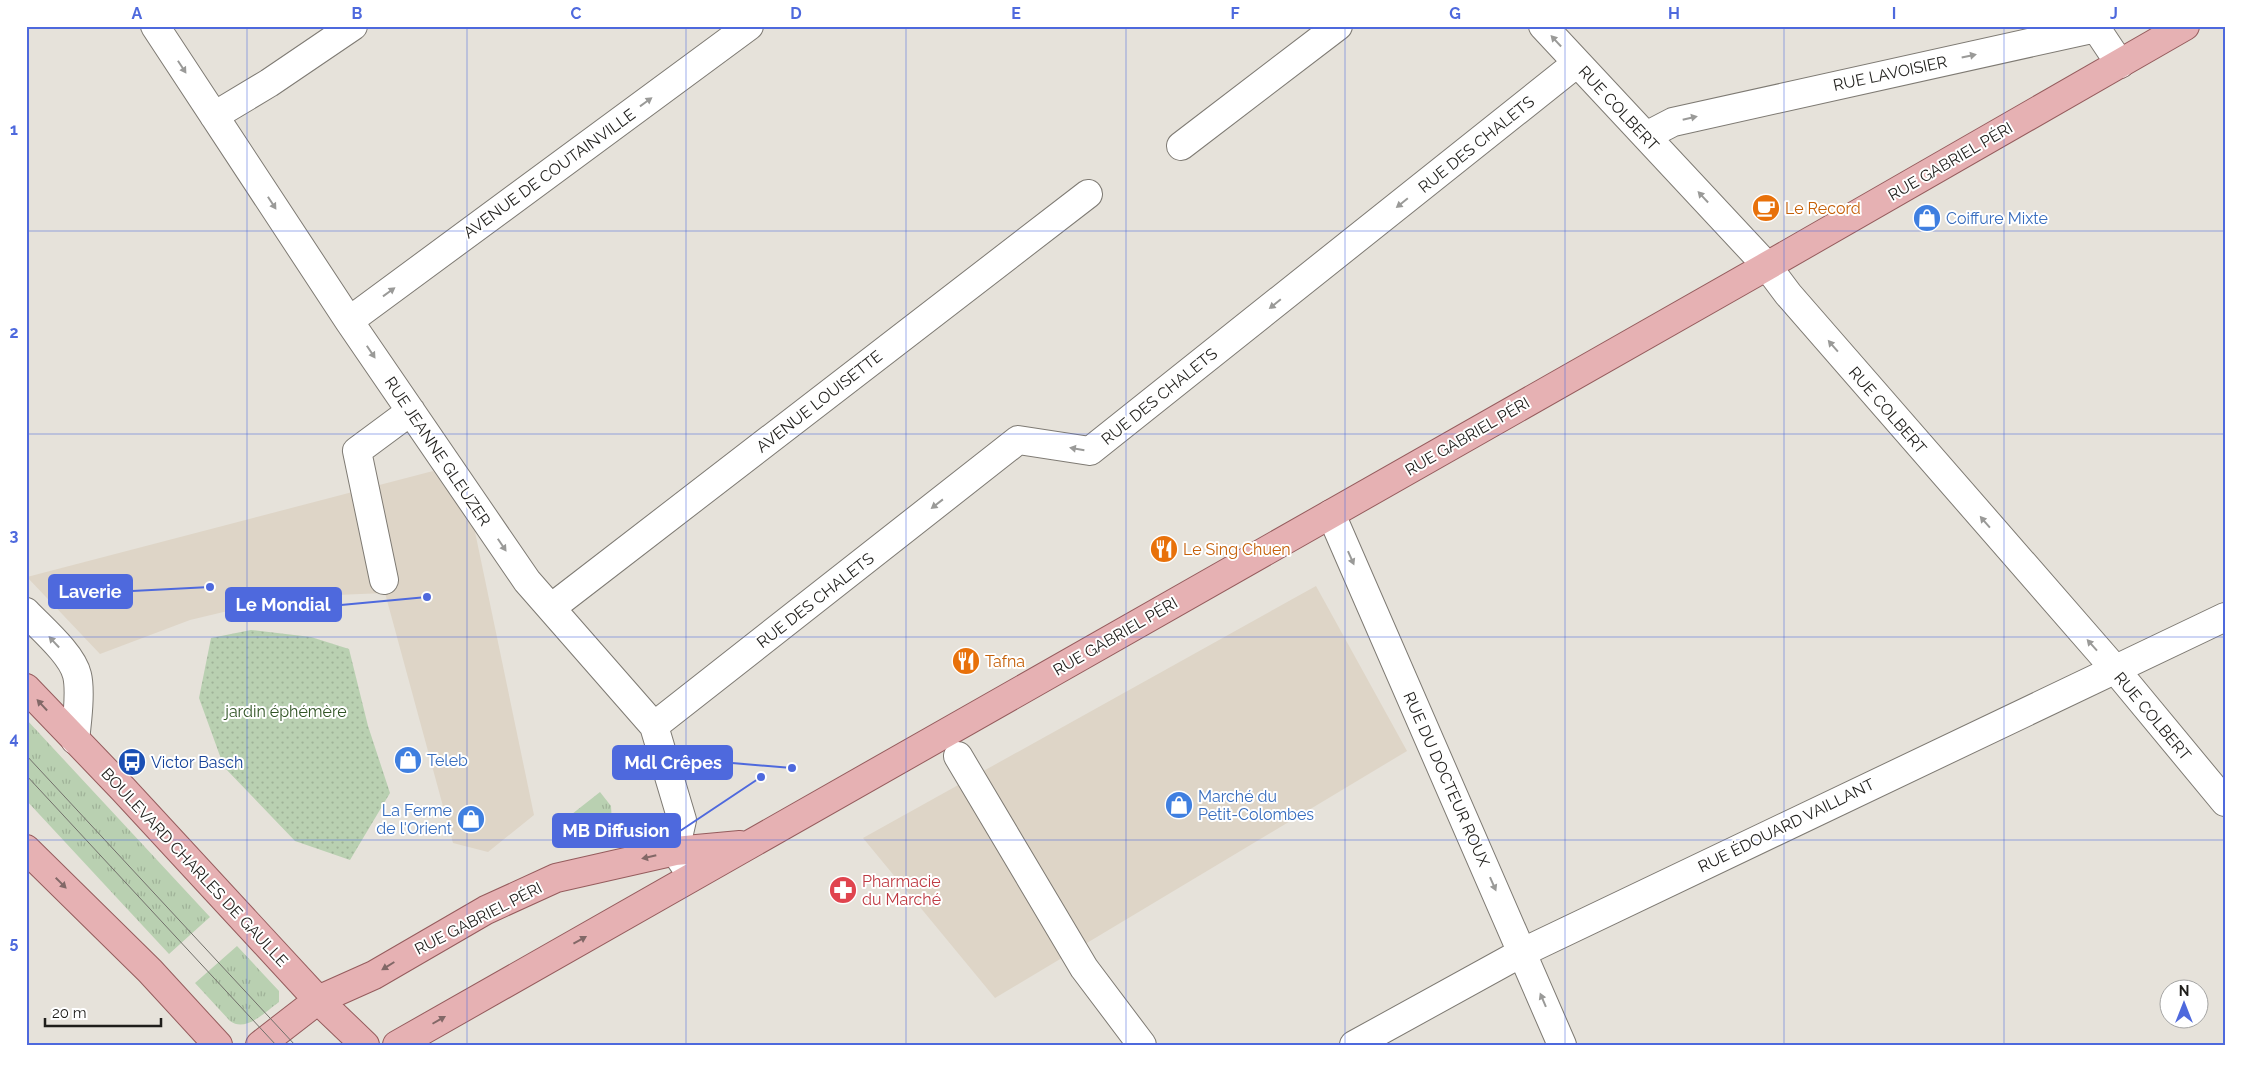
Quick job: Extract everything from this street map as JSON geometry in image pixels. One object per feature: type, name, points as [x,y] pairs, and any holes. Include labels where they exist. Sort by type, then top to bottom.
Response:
[{"type":"main road","name":"RUE GABRIEL PÉRI","points":[[397,1045],[1767,266],[2185,26]]},
{"type":"main road","name":"BOULEVARD CHARLES DE GAULLE","points":[[26,688],[123,789],[318,1000],[366,1045]]},
{"type":"main road","name":"RUE GABRIEL PÉRI","points":[[260,1045],[318,1000],[374,975],[486,910],[556,878],[675,851],[749,845]]},
{"type":"main road","points":[[26,849],[150,971],[218,1045]]},
{"type":"street","name":"RUE JEANNE GLEUZER","points":[[155,26],[349,321],[527,581],[654,726],[682,820],[675,851]]},
{"type":"street","points":[[214,116],[269,84],[353,26]]},
{"type":"street","name":"AVENUE DE COUTAINVILLE","points":[[349,321],[749,26]]},
{"type":"street","points":[[1181,146],[1338,26]]},
{"type":"street","name":"RUE COLBERT","points":[[1542,26],[1767,266],[1794,302],[2114,668],[2225,802]]},
{"type":"street","name":"RUE LAVOISIER","points":[[1646,136],[1672,122],[2096,28],[2120,64]]},
{"type":"street","name":"RUE DES CHALETS","points":[[654,726],[1018,440],[1090,451],[1577,63]]},
{"type":"street","name":"AVENUE LOUISETTE","points":[[550,608],[1088,194]]},
{"type":"street","points":[[384,580],[357,451],[411,411]]},
{"type":"street","name":"RUE DU DOCTEUR ROUX","points":[[1331,514],[1562,1045]]},
{"type":"street","points":[[26,612],[72,662],[78,676],[78,718],[75,740]]},
{"type":"street","name":"RUE ÉDOUARD VAILLANT","points":[[1354,1045],[1523,952],[2114,668],[2225,617]]},
{"type":"street","points":[[958,756],[1084,968],[1142,1045]]},
{"type":"street","points":[[675,851],[692,876]]},
{"type":"shaded area","points":[[433,471],[474,527],[534,815],[488,852],[453,843],[385,593],[287,597],[190,620],[100,654],[27,577]]},
{"type":"shaded area","points":[[1316,586],[1407,751],[995,998],[863,838]]},
{"type":"green space","name":"jardin éphémère","points":[[251,630],[311,637],[349,649],[368,726],[390,793],[350,860],[295,841],[224,767],[199,698],[211,638]]},
{"type":"green space","points":[[26,719],[210,917],[169,954],[26,800]]},
{"type":"green space","points":[[600,792],[611,806],[612,823],[554,836],[553,829]]},
{"type":"green space","points":[[237,946],[279,991],[279,1002],[256,1019],[243,1024],[236,1024],[230,1021],[195,983]]},
{"type":"tram line","points":[[26,755],[295,1045]]},
{"type":"tram line","points":[[26,775],[276,1045]]},
{"type":"place","name":"Le Record","points":[[1766,208]]},
{"type":"place","name":"Coiffure Mixte","points":[[1927,218]]},
{"type":"place","name":"Le Sing Chuen","points":[[1164,549]]},
{"type":"place","name":"Laverie","points":[[210,587]]},
{"type":"place","name":"Le Mondial","points":[[427,597]]},
{"type":"place","name":"Tafna","points":[[966,661]]},
{"type":"place","name":"Teleb","points":[[408,760]]},
{"type":"place","name":"Victor Basch","points":[[132,762]]},
{"type":"place","name":"Mdl Crêpes","points":[[792,768]]},
{"type":"place","name":"MB Diffusion","points":[[761,777]]},
{"type":"place","name":"Marché du Petit-Colombes","points":[[1179,805]]},
{"type":"place","name":"La Ferme de l'Orient","points":[[471,819]]},
{"type":"place","name":"Pharmacie du Marché","points":[[843,890]]}]
